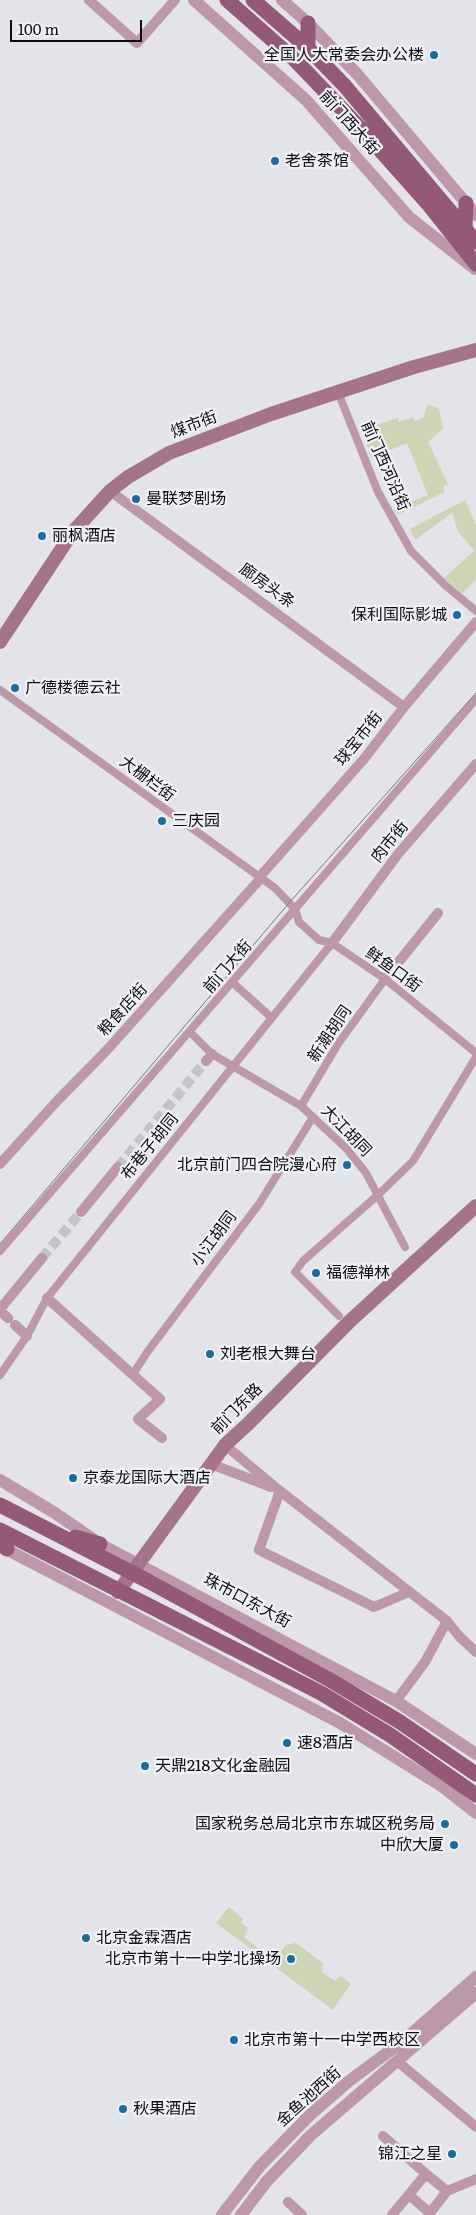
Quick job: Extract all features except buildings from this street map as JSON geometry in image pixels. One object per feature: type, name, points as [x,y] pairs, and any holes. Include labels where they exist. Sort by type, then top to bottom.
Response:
[{"type":"main road","name":"前门西大街","points":[[227,0],[294,60],[365,133],[429,205],[476,264]]},
{"type":"main road","name":"前门西大街","points":[[253,0],[308,48],[344,86],[476,242]]},
{"type":"main road","points":[[308,23],[308,48]]},
{"type":"main road","points":[[465,229],[471,209]]},
{"type":"main road","name":"煤市街","points":[[0,642],[72,533],[110,490],[128,477],[169,453],[271,414],[414,367],[476,350]]},
{"type":"main road","name":"前门东路","points":[[118,1592],[225,1445],[350,1321],[476,1206]]},
{"type":"main road","name":"珠市口东大街","points":[[0,1505],[43,1529],[134,1568],[171,1594],[330,1680],[400,1722],[476,1774]]},
{"type":"main road","points":[[43,1529],[100,1544]]},
{"type":"main road","points":[[0,1530],[118,1592],[269,1665],[321,1693],[390,1735],[476,1795]]},
{"type":"main road","points":[[159,1611],[171,1594]]},
{"type":"street","points":[[89,0],[136,43],[175,0]]},
{"type":"street","name":"前门西大街","points":[[194,0],[306,100],[409,216],[476,270]]},
{"type":"street","points":[[282,0],[308,23],[358,75],[471,209]]},
{"type":"street","name":"前门西河沿街","points":[[338,392],[378,492],[411,551],[445,585],[476,611]]},
{"type":"street","name":"廊房头条","points":[[110,490],[404,707]]},
{"type":"street","name":"球宝市街","points":[[262,876],[364,760],[404,707],[476,622]]},
{"type":"street","name":"大栅栏街","points":[[0,690],[262,876],[296,911]]},
{"type":"street","name":"前门大街","points":[[0,1251],[296,911],[476,699]]},
{"type":"street","name":"肉市街","points":[[332,943],[398,854],[476,764]]},
{"type":"street","name":"粮食店街","points":[[0,1164],[57,1101],[107,1050],[262,876]]},
{"type":"street","name":"鲜鱼口街","points":[[296,911],[299,922],[319,940],[332,943],[385,979],[476,1053]]},
{"type":"street","points":[[385,979],[438,913]]},
{"type":"street","name":"布巷子胡同","points":[[0,1375],[27,1336],[47,1298],[332,943]]},
{"type":"street","name":"新潮胡同","points":[[301,1106],[338,1044],[385,979]]},
{"type":"street","points":[[232,983],[272,1018]]},
{"type":"street","name":"大江胡同","points":[[190,1032],[209,1057],[234,1065],[301,1106],[313,1117],[356,1160],[366,1173],[379,1194],[405,1247]]},
{"type":"street","points":[[339,1316],[295,1272],[304,1261],[379,1194],[413,1160],[476,1057]]},
{"type":"street","name":"小江胡同","points":[[133,1374],[148,1351],[259,1204],[313,1117]]},
{"type":"street","points":[[81,1212],[118,1167]]},
{"type":"street","points":[[27,1336],[6,1316],[42,1258]]},
{"type":"street","points":[[47,1298],[160,1399],[138,1419],[162,1438]]},
{"type":"street","points":[[225,1445],[280,1491],[446,1622],[476,1652]]},
{"type":"street","points":[[211,1464],[280,1491]]},
{"type":"street","name":"珠市口东大街","points":[[0,1480],[55,1512],[134,1568],[396,1701],[476,1754]]},
{"type":"street","points":[[280,1491],[259,1550],[374,1607],[409,1592]]},
{"type":"street","points":[[2,1546],[340,1723],[443,1788],[476,1813]]},
{"type":"street","points":[[396,1701],[425,1662],[446,1622]]},
{"type":"street","name":"金鱼池西街","points":[[222,2215],[260,2166],[310,2115],[349,2081],[403,2041],[476,1977]]},
{"type":"street","name":"金鱼池西街","points":[[243,2214],[268,2181],[311,2135],[476,1993]]},
{"type":"street","points":[[397,2061],[476,2127]]},
{"type":"street","points":[[382,2136],[447,2191]]},
{"type":"street","points":[[392,2215],[426,2174]]},
{"type":"street","points":[[409,2195],[431,2214],[447,2191],[476,2178]]},
{"type":"street","points":[[288,2202],[302,2215]]},
{"type":"green space","points":[[428,404],[439,409],[443,429],[428,442],[448,484],[443,487],[445,492],[397,515],[394,509],[428,495],[407,443],[371,458],[364,436],[374,433],[373,426],[398,418],[399,422],[413,417],[415,421],[423,418]]},
{"type":"green space","points":[[465,500],[476,525],[476,579],[462,594],[444,578],[474,551],[458,531],[452,513],[415,540],[410,529]]},
{"type":"green space","name":"北京市第十一中学北操场","points":[[229,1907],[243,1919],[241,1922],[248,1928],[244,1937],[267,1955],[278,1955],[286,1945],[296,1943],[323,1963],[322,1972],[335,1981],[341,1976],[351,1984],[333,2010],[216,1923]]},
{"type":"tunnel","points":[[118,1167],[206,1061]]},
{"type":"tunnel","points":[[42,1258],[81,1212]]},
{"type":"tram line","points":[[0,1244],[289,903],[476,693]]},
{"type":"place","name":"全国人大常委会办公楼","points":[[434,55]]},
{"type":"place","name":"老舍茶馆","points":[[275,161]]},
{"type":"place","name":"曼联梦剧场","points":[[136,499]]},
{"type":"place","name":"丽枫酒店","points":[[42,536]]},
{"type":"place","name":"保利国际影城","points":[[457,615]]},
{"type":"place","name":"广德楼德云社","points":[[15,688]]},
{"type":"place","name":"三庆园","points":[[162,821]]},
{"type":"place","name":"北京前门四合院漫心府","points":[[347,1165]]},
{"type":"place","name":"福德禅林","points":[[316,1273]]},
{"type":"place","name":"刘老根大舞台","points":[[210,1354]]},
{"type":"place","name":"京泰龙国际大酒店","points":[[73,1478]]},
{"type":"place","name":"速8酒店","points":[[287,1743]]},
{"type":"place","name":"天鼎218文化金融园","points":[[145,1766]]},
{"type":"place","name":"国家税务总局北京市东城区税务局","points":[[445,1824]]},
{"type":"place","name":"中欣大厦","points":[[454,1845]]},
{"type":"place","name":"北京金霖酒店","points":[[86,1938]]},
{"type":"place","name":"北京市第十一中学北操场","points":[[291,1959]]},
{"type":"place","name":"北京市第十一中学西校区","points":[[234,2040]]},
{"type":"place","name":"秋果酒店","points":[[123,2109]]},
{"type":"place","name":"锦江之星","points":[[452,2154]]}]
